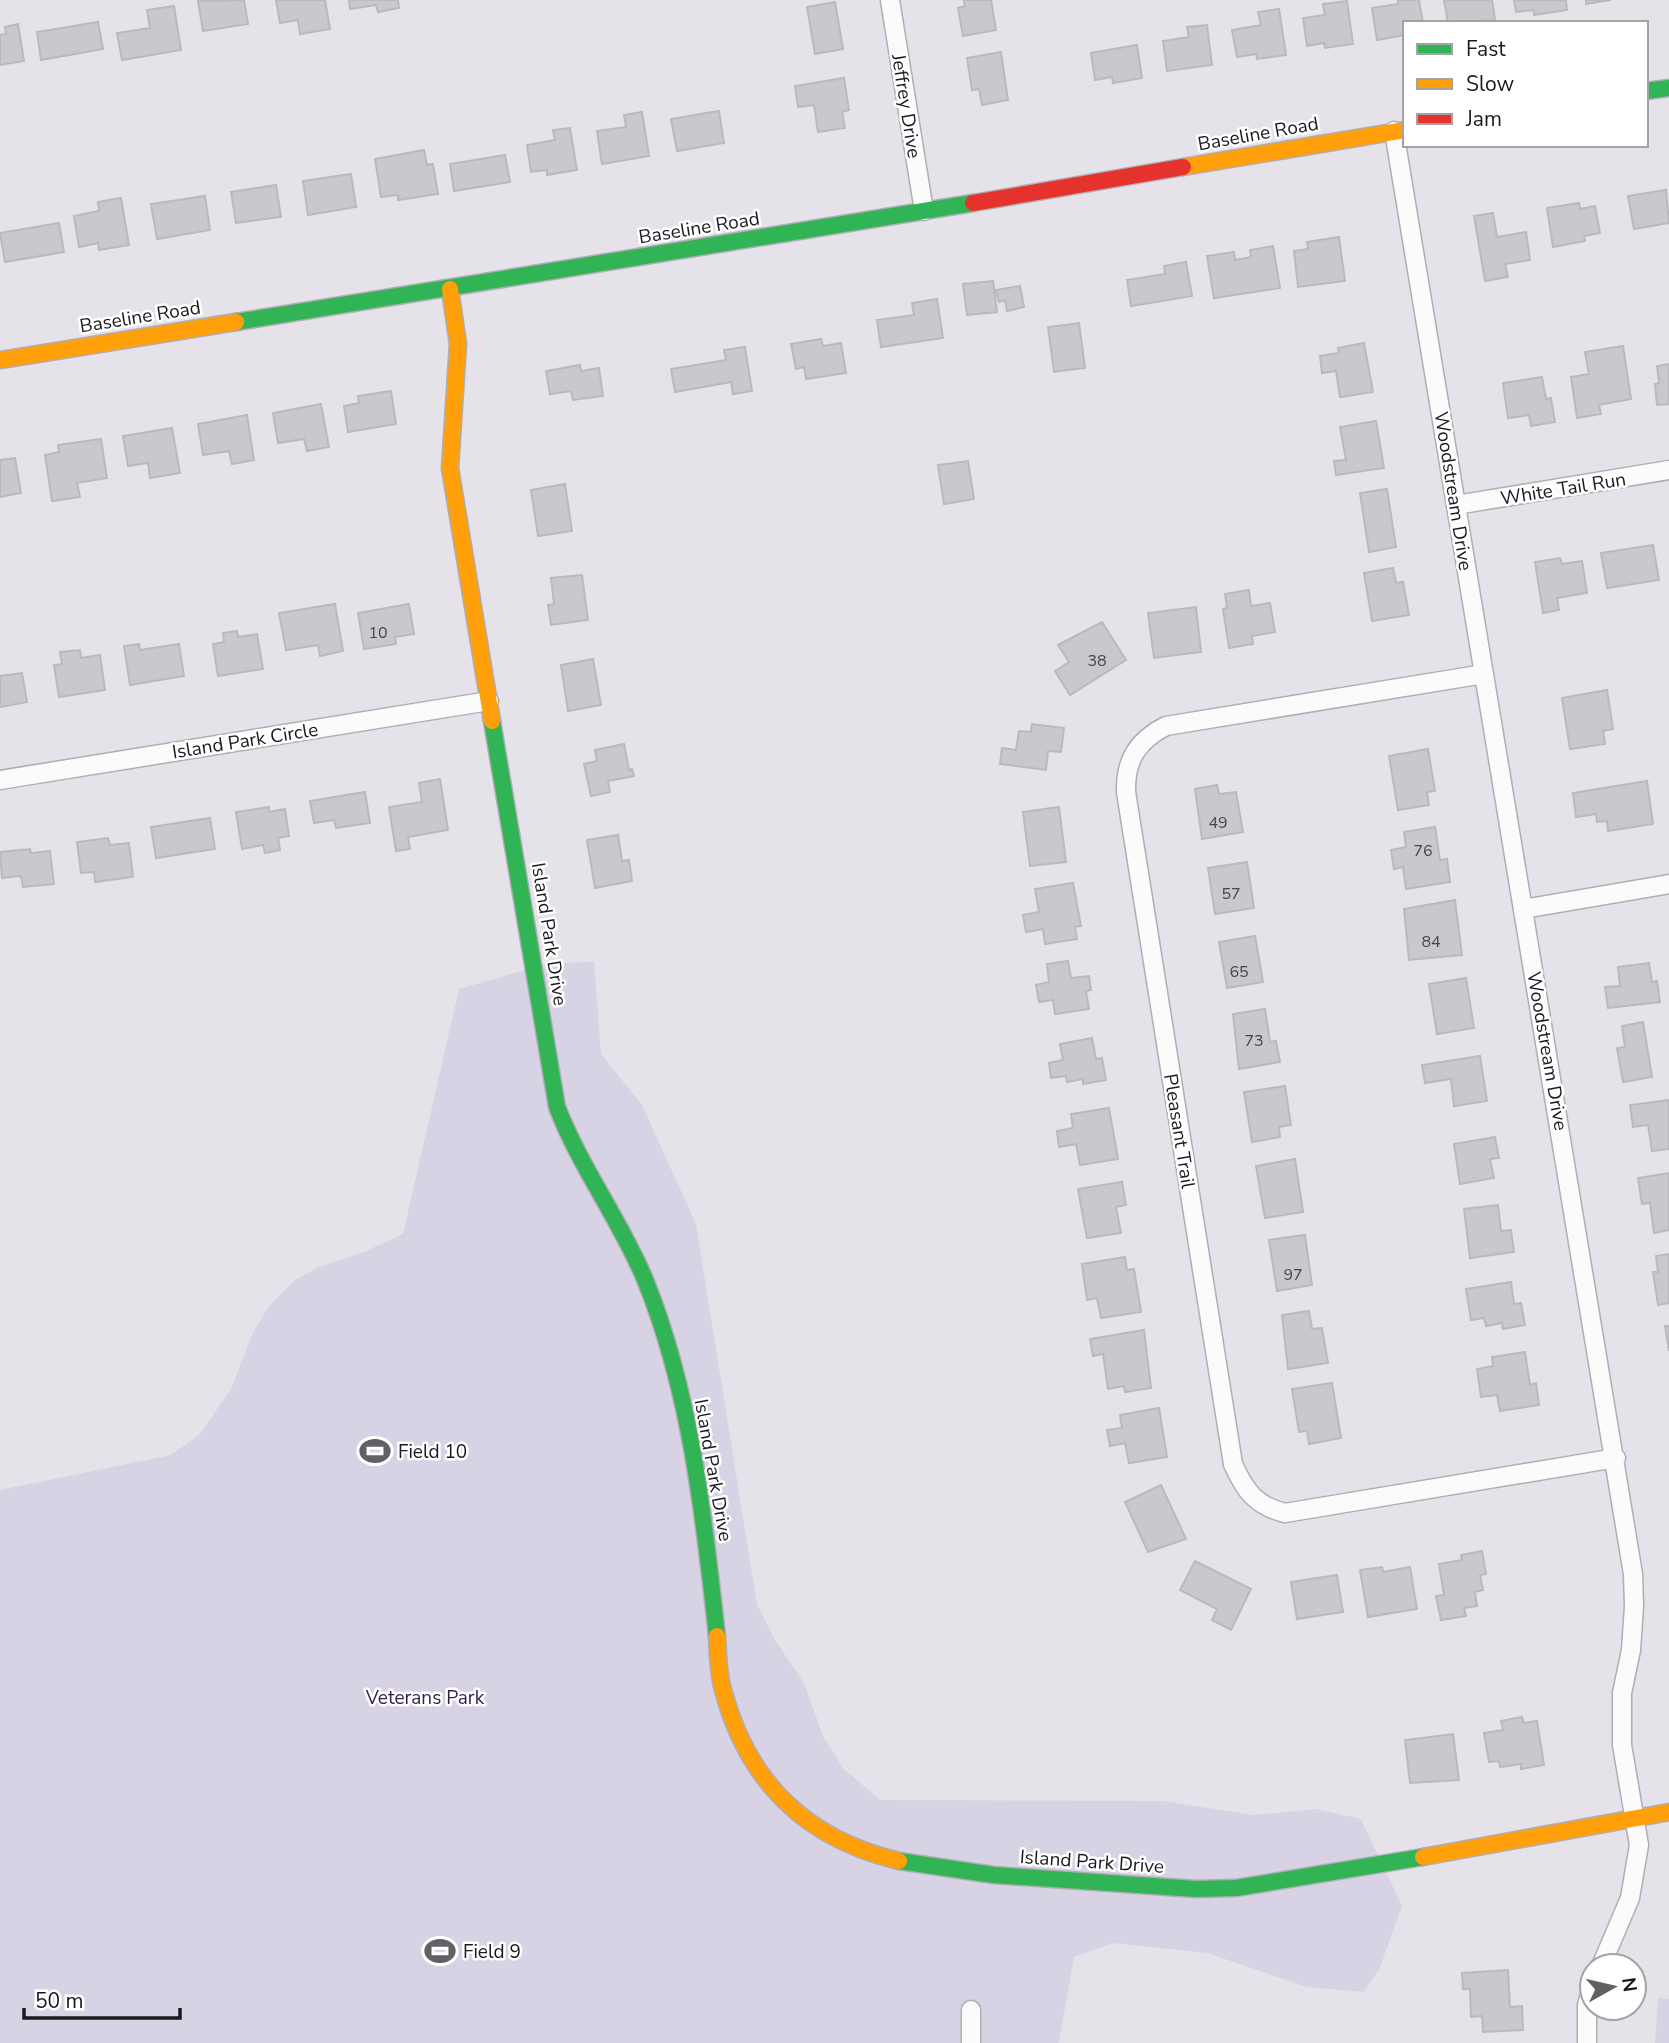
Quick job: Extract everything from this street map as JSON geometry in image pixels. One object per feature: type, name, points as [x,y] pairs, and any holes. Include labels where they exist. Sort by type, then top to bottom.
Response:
[{"type":"street","name":"Jeffrey Drive","points":[[890,0],[924,212]]},
{"type":"street","points":[[1648,92],[1669,88]]},
{"type":"street","name":"Baseline Road","points":[[0,360],[924,212],[1399,130]]},
{"type":"street","name":"Woodstream Drive","points":[[1399,130],[1456,505],[1616,1458],[1633,1574],[1633,1617],[1622,1693],[1622,1745],[1639,1845],[1636,1877],[1630,1898],[1607,1952]]},
{"type":"street","name":"Island Park Drive","points":[[450,289],[458,344],[450,468],[557,1107],[573,1150],[619,1226],[646,1283],[671,1358],[703,1506],[722,1688],[739,1738],[768,1785],[805,1821],[860,1852],[902,1862],[994,1875],[1196,1889],[1236,1888],[1350,1870],[1636,1818]]},
{"type":"street","name":"White Tail Run","points":[[1456,505],[1669,470]]},
{"type":"street","name":"Pleasant Trail","points":[[1484,674],[1166,726],[1152,733],[1138,746],[1129,762],[1126,792],[1233,1464],[1242,1485],[1254,1500],[1268,1509],[1285,1513],[1616,1458]]},
{"type":"street","name":"Island Park Circle","points":[[0,780],[489,701]]},
{"type":"street","points":[[1524,909],[1669,884]]},
{"type":"street","points":[[1636,1818],[1669,1812]]},
{"type":"street","points":[[971,2010],[971,2043]]},
{"type":"street","points":[[1587,2022],[1587,2043]]},
{"type":"green space","name":"Veterans Park","points":[[594,962],[601,1054],[642,1105],[696,1224],[757,1605],[777,1643],[804,1683],[823,1736],[843,1768],[880,1800],[1163,1801],[1253,1815],[1316,1809],[1361,1819],[1402,1906],[1379,1970],[1364,1992],[1307,1987],[1207,1953],[1113,1943],[1074,1957],[1059,2043],[0,2043],[0,1490],[171,1455],[200,1434],[231,1389],[252,1335],[268,1307],[295,1280],[319,1267],[364,1252],[403,1234],[459,989],[550,963]]},
{"type":"green space","points":[[1658,1998],[1669,1999],[1669,2043],[1655,2043]]},
{"type":"building","points":[[244,0],[248,24],[203,31],[198,1]]},
{"type":"building","points":[[276,0],[325,0],[330,29],[300,34],[298,20],[280,23]]},
{"type":"building","points":[[349,0],[398,0],[399,8],[378,12],[376,5],[350,9]]},
{"type":"building","points":[[964,0],[991,0],[996,30],[963,36],[958,8],[965,6]]},
{"type":"building","points":[[1398,0],[1419,0],[1423,21],[1403,21],[1403,35],[1377,40],[1372,8],[1398,4]]},
{"type":"building","points":[[1444,0],[1492,0],[1495,20],[1448,21]]},
{"type":"building","points":[[1514,0],[1566,0],[1567,10],[1534,15],[1534,10],[1516,12]]},
{"type":"building","points":[[1586,0],[1611,0],[1586,4]]},
{"type":"building","points":[[1347,1],[1353,44],[1325,48],[1324,43],[1307,46],[1303,18],[1325,15],[1323,4]]},
{"type":"building","points":[[835,2],[843,49],[815,54],[807,7]]},
{"type":"building","points":[[174,6],[181,50],[122,60],[117,33],[150,28],[147,10]]},
{"type":"building","points":[[1279,9],[1286,55],[1257,59],[1256,54],[1237,57],[1232,30],[1261,25],[1258,12]]},
{"type":"building","points":[[98,22],[103,49],[41,60],[37,32]]},
{"type":"building","points":[[18,24],[24,61],[0,65],[0,35],[6,34],[5,27]]},
{"type":"building","points":[[1207,25],[1212,65],[1167,71],[1163,41],[1189,37],[1187,27]]},
{"type":"building","points":[[1137,45],[1142,78],[1113,83],[1112,77],[1095,80],[1091,53]]},
{"type":"building","points":[[1001,52],[1008,100],[982,105],[979,89],[972,90],[967,58]]},
{"type":"building","points":[[844,78],[849,110],[842,112],[845,128],[818,132],[814,105],[798,107],[795,86]]},
{"type":"building","points":[[719,111],[724,143],[677,151],[671,119]]},
{"type":"building","points":[[642,112],[649,156],[602,164],[597,131],[626,127],[624,115]]},
{"type":"building","points":[[570,128],[577,170],[547,175],[547,170],[531,172],[527,145],[555,140],[553,130]]},
{"type":"building","points":[[424,150],[427,165],[433,164],[438,194],[398,200],[398,195],[381,197],[375,159]]},
{"type":"building","points":[[505,155],[510,182],[454,191],[450,164]]},
{"type":"building","points":[[351,174],[356,207],[308,215],[303,181]]},
{"type":"building","points":[[276,185],[281,217],[236,223],[231,192]]},
{"type":"building","points":[[1666,190],[1669,223],[1634,229],[1628,196]]},
{"type":"building","points":[[205,196],[210,230],[157,239],[151,204]]},
{"type":"building","points":[[121,198],[129,245],[99,250],[98,243],[79,247],[74,216],[99,211],[98,202]]},
{"type":"building","points":[[1579,203],[1580,209],[1595,206],[1600,233],[1584,236],[1585,241],[1553,247],[1547,208]]},
{"type":"building","points":[[1493,213],[1497,237],[1526,232],[1530,260],[1505,264],[1508,277],[1485,281],[1474,216]]},
{"type":"building","points":[[59,223],[64,252],[5,262],[0,233]]},
{"type":"building","points":[[1339,237],[1345,281],[1298,287],[1294,251],[1308,249],[1307,242]]},
{"type":"building","points":[[1273,246],[1280,288],[1214,298],[1207,256],[1234,252],[1235,260],[1251,257],[1250,250]]},
{"type":"building","points":[[1186,262],[1192,296],[1131,306],[1127,280],[1165,274],[1164,266]]},
{"type":"building","points":[[993,281],[997,312],[967,315],[963,284]]},
{"type":"building","points":[[1020,286],[1024,307],[1007,311],[1005,300],[999,302],[996,290]]},
{"type":"building","points":[[937,299],[943,338],[881,347],[877,320],[914,315],[912,303]]},
{"type":"building","points":[[1079,323],[1085,368],[1054,372],[1048,327]]},
{"type":"building","points":[[821,339],[823,346],[841,343],[846,373],[806,379],[804,367],[796,369],[791,344]]},
{"type":"building","points":[[1364,343],[1373,392],[1340,397],[1336,371],[1322,373],[1320,356],[1339,353],[1338,348]]},
{"type":"building","points":[[1623,346],[1631,399],[1599,405],[1601,414],[1577,418],[1571,377],[1589,374],[1585,352]]},
{"type":"building","points":[[745,347],[752,391],[733,394],[731,382],[675,392],[671,369],[726,360],[724,350]]},
{"type":"building","points":[[1669,364],[1669,404],[1657,405],[1657,366]]},
{"type":"building","points":[[580,365],[581,371],[599,368],[603,396],[573,400],[571,391],[550,394],[546,371]]},
{"type":"building","points":[[1542,377],[1546,399],[1551,398],[1555,422],[1531,426],[1529,415],[1508,418],[1503,383]]},
{"type":"building","points":[[391,391],[396,424],[348,432],[344,406],[359,403],[358,396]]},
{"type":"building","points":[[321,404],[329,447],[307,451],[304,439],[278,443],[273,413]]},
{"type":"building","points":[[247,415],[254,460],[232,464],[229,451],[203,455],[198,424]]},
{"type":"building","points":[[1376,421],[1384,468],[1336,475],[1334,461],[1346,460],[1340,427]]},
{"type":"building","points":[[172,428],[180,473],[150,478],[148,463],[128,466],[123,436]]},
{"type":"building","points":[[101,439],[107,478],[77,483],[80,497],[52,501],[45,455],[59,452],[58,445]]},
{"type":"building","points":[[15,458],[21,493],[0,497],[0,460]]},
{"type":"building","points":[[968,461],[974,499],[944,504],[938,465]]},
{"type":"building","points":[[565,484],[572,531],[538,536],[531,490]]},
{"type":"building","points":[[1387,489],[1396,547],[1369,552],[1360,493]]},
{"type":"building","points":[[1653,545],[1659,580],[1607,588],[1601,553]]},
{"type":"building","points":[[1560,558],[1562,564],[1582,561],[1587,593],[1557,598],[1559,610],[1543,613],[1535,562]]},
{"type":"building","points":[[1393,568],[1396,583],[1403,582],[1409,615],[1372,621],[1364,573]]},
{"type":"building","points":[[582,575],[588,620],[551,625],[548,605],[554,604],[551,578]]},
{"type":"building","points":[[1249,590],[1251,606],[1270,603],[1275,632],[1252,636],[1253,644],[1229,648],[1223,609],[1227,608],[1225,594]]},
{"type":"building","points":[[335,604],[343,651],[320,656],[318,645],[286,650],[279,613]]},
{"type":"building","points":[[409,604],[414,634],[395,637],[396,644],[364,649],[358,613]]},
{"type":"building","points":[[1196,607],[1201,652],[1154,658],[1148,613]]},
{"type":"building","points":[[1102,622],[1126,660],[1070,695],[1055,671],[1069,662],[1058,645]]},
{"type":"building","points":[[237,631],[238,637],[257,634],[263,669],[218,676],[213,644],[224,642],[223,633]]},
{"type":"building","points":[[139,644],[140,650],[179,644],[184,676],[130,685],[124,646]]},
{"type":"building","points":[[80,650],[81,658],[100,655],[105,690],[59,697],[54,665],[62,664],[60,652]]},
{"type":"building","points":[[593,659],[601,705],[568,711],[561,665]]},
{"type":"building","points":[[22,673],[27,702],[0,707],[0,676]]},
{"type":"building","points":[[1607,690],[1613,729],[1603,731],[1605,744],[1570,749],[1562,698]]},
{"type":"building","points":[[1032,724],[1064,728],[1061,752],[1048,751],[1046,770],[1000,764],[1002,748],[1016,750],[1019,731],[1031,732]]},
{"type":"building","points":[[624,744],[629,770],[632,769],[634,776],[608,781],[610,792],[591,796],[584,764],[597,761],[595,750]]},
{"type":"building","points":[[1428,749],[1435,791],[1427,792],[1429,805],[1398,810],[1389,756]]},
{"type":"building","points":[[440,779],[448,830],[408,837],[410,849],[396,851],[389,807],[422,802],[419,783]]},
{"type":"building","points":[[1647,781],[1653,824],[1608,831],[1607,821],[1597,822],[1596,814],[1576,817],[1573,793]]},
{"type":"building","points":[[1217,785],[1219,794],[1236,792],[1243,832],[1202,839],[1195,789]]},
{"type":"building","points":[[365,792],[370,823],[336,828],[334,820],[314,823],[310,801]]},
{"type":"building","points":[[269,807],[269,812],[285,809],[289,836],[278,838],[280,850],[265,853],[263,845],[242,849],[236,812]]},
{"type":"building","points":[[1059,807],[1066,862],[1030,866],[1023,812]]},
{"type":"building","points":[[210,818],[215,849],[156,858],[151,827]]},
{"type":"building","points":[[1435,827],[1440,860],[1447,859],[1450,882],[1406,889],[1403,867],[1394,869],[1391,850],[1406,847],[1404,832]]},
{"type":"building","points":[[618,835],[622,861],[629,860],[632,881],[595,888],[587,840]]},
{"type":"building","points":[[108,838],[110,845],[129,843],[133,877],[95,882],[94,872],[81,873],[77,842]]},
{"type":"building","points":[[30,849],[31,853],[50,851],[54,884],[23,887],[21,876],[2,878],[0,852]]},
{"type":"building","points":[[1247,862],[1254,908],[1215,914],[1208,868]]},
{"type":"building","points":[[1073,883],[1081,926],[1075,927],[1077,939],[1045,944],[1043,929],[1026,932],[1023,915],[1039,912],[1035,889]]},
{"type":"building","points":[[1455,900],[1462,955],[1409,960],[1404,909]]},
{"type":"building","points":[[1255,936],[1263,982],[1227,988],[1219,942]]},
{"type":"building","points":[[1068,961],[1071,978],[1089,976],[1091,990],[1086,991],[1089,1009],[1055,1014],[1053,1000],[1039,1002],[1036,985],[1049,982],[1047,964]]},
{"type":"building","points":[[1649,963],[1652,982],[1657,981],[1660,1002],[1608,1008],[1605,987],[1620,986],[1618,967]]},
{"type":"building","points":[[1466,978],[1474,1028],[1437,1034],[1429,984]]},
{"type":"building","points":[[1265,1009],[1270,1042],[1276,1041],[1280,1062],[1239,1069],[1233,1014]]},
{"type":"building","points":[[1643,1022],[1652,1077],[1623,1082],[1617,1048],[1625,1047],[1622,1026]]},
{"type":"building","points":[[1092,1038],[1096,1059],[1102,1058],[1106,1080],[1083,1084],[1083,1079],[1067,1082],[1066,1076],[1051,1078],[1049,1063],[1063,1060],[1060,1044]]},
{"type":"building","points":[[1480,1056],[1487,1101],[1454,1106],[1451,1079],[1425,1083],[1422,1065]]},
{"type":"building","points":[[1285,1086],[1291,1125],[1279,1127],[1280,1137],[1252,1142],[1244,1092]]},
{"type":"building","points":[[1669,1100],[1669,1149],[1652,1151],[1648,1125],[1633,1127],[1630,1105]]},
{"type":"building","points":[[1109,1108],[1118,1159],[1080,1165],[1076,1144],[1059,1147],[1057,1131],[1073,1128],[1071,1114]]},
{"type":"building","points":[[1495,1137],[1499,1158],[1490,1159],[1494,1178],[1460,1184],[1454,1144]]},
{"type":"building","points":[[1295,1159],[1303,1212],[1265,1218],[1256,1166]]},
{"type":"building","points":[[1669,1173],[1669,1230],[1654,1233],[1650,1203],[1642,1204],[1638,1178]]},
{"type":"building","points":[[1122,1182],[1126,1205],[1116,1207],[1121,1233],[1087,1238],[1078,1189]]},
{"type":"building","points":[[1498,1205],[1501,1231],[1511,1230],[1514,1252],[1470,1258],[1464,1209]]},
{"type":"building","points":[[1305,1235],[1312,1285],[1277,1291],[1269,1240]]},
{"type":"building","points":[[1669,1254],[1669,1303],[1658,1305],[1653,1272],[1658,1272],[1656,1256]]},
{"type":"building","points":[[1125,1257],[1127,1270],[1134,1269],[1141,1312],[1101,1318],[1097,1298],[1087,1300],[1082,1264]]},
{"type":"building","points":[[1511,1282],[1514,1304],[1521,1303],[1525,1325],[1503,1329],[1502,1323],[1486,1326],[1484,1318],[1471,1320],[1466,1289]]},
{"type":"building","points":[[1309,1311],[1312,1329],[1322,1328],[1328,1363],[1288,1369],[1282,1315]]},
{"type":"building","points":[[1665,1326],[1669,1326],[1669,1351]]},
{"type":"building","points":[[1144,1330],[1151,1388],[1125,1392],[1124,1386],[1108,1389],[1103,1354],[1093,1356],[1090,1339]]},
{"type":"building","points":[[1525,1352],[1530,1385],[1536,1383],[1539,1405],[1500,1411],[1497,1395],[1481,1397],[1477,1369],[1493,1366],[1492,1357]]},
{"type":"building","points":[[1332,1383],[1341,1438],[1309,1444],[1307,1431],[1299,1432],[1292,1389]]},
{"type":"building","points":[[1159,1408],[1167,1457],[1129,1463],[1125,1443],[1110,1446],[1107,1430],[1122,1428],[1120,1415]]},
{"type":"building","points":[[1161,1485],[1186,1539],[1148,1552],[1125,1502]]},
{"type":"building","points":[[1482,1551],[1486,1574],[1480,1575],[1483,1590],[1475,1592],[1477,1606],[1464,1608],[1466,1616],[1441,1620],[1436,1596],[1444,1595],[1439,1564],[1462,1560],[1461,1555]]},
{"type":"building","points":[[1195,1561],[1251,1589],[1231,1630],[1212,1620],[1217,1609],[1180,1590]]},
{"type":"building","points":[[1382,1567],[1383,1572],[1410,1567],[1417,1609],[1368,1617],[1360,1570]]},
{"type":"building","points":[[1337,1575],[1343,1612],[1297,1619],[1291,1582]]},
{"type":"building","points":[[1522,1717],[1524,1723],[1537,1721],[1544,1765],[1521,1769],[1521,1764],[1500,1767],[1499,1761],[1489,1762],[1484,1733],[1503,1730],[1501,1721]]},
{"type":"building","points":[[1453,1734],[1459,1780],[1410,1783],[1405,1740]]},
{"type":"building","points":[[1508,1970],[1510,2007],[1522,2006],[1523,2030],[1483,2032],[1482,2016],[1471,2017],[1470,1989],[1463,1989],[1462,1973]]},
{"type":"traffic: fast","points":[[1648,91],[1669,88]]},
{"type":"traffic: fast","points":[[236,322],[973,203]]},
{"type":"traffic: fast","points":[[492,721],[557,1107],[636,1260],[661,1325],[674,1368],[694,1457],[717,1636]]},
{"type":"traffic: fast","points":[[899,1861],[994,1875],[1196,1889],[1236,1888],[1423,1857]]},
{"type":"traffic: slow","points":[[1183,167],[1403,130]]},
{"type":"traffic: slow","points":[[450,289],[458,344],[450,468],[492,721]]},
{"type":"traffic: slow","points":[[0,360],[236,322]]},
{"type":"traffic: slow","points":[[717,1636],[721,1684],[734,1723],[748,1753],[765,1779],[809,1822],[836,1838],[899,1861]]},
{"type":"traffic: slow","points":[[1423,1857],[1669,1812]]},
{"type":"traffic: jam","points":[[973,203],[1183,167]]},
{"type":"place","name":"Field 10","points":[[375,1451]]},
{"type":"place","name":"Field 9","points":[[440,1951]]}]
